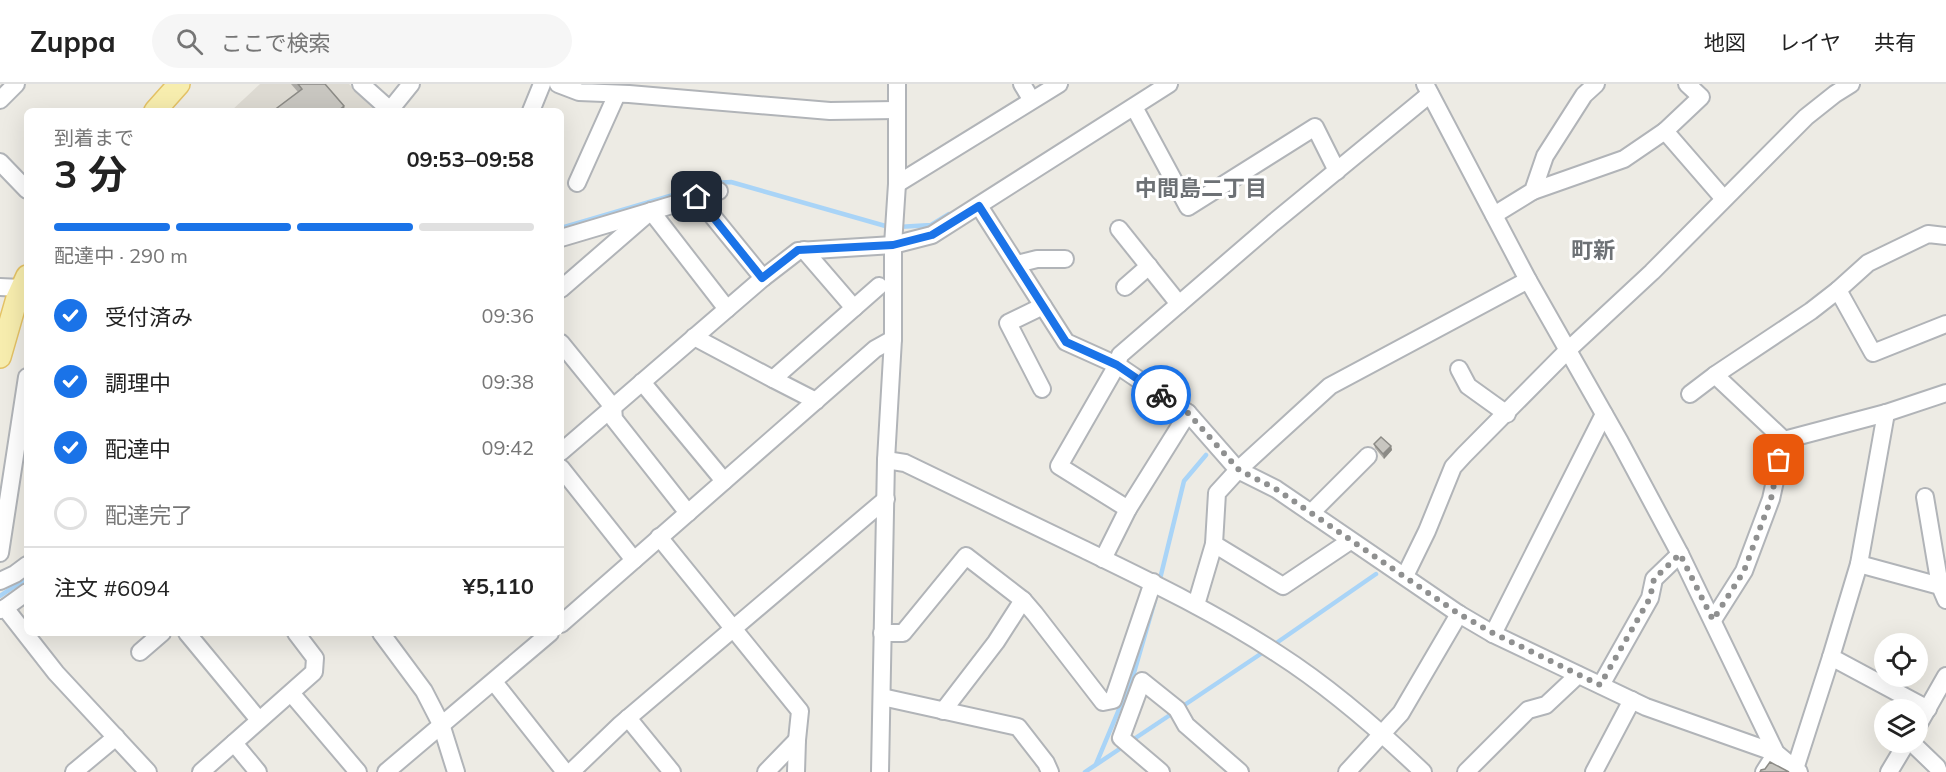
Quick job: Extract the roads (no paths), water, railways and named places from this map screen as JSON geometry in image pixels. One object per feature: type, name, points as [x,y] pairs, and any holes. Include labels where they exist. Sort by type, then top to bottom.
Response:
[{"type":"main road","points":[[158,108],[179,84]]},
{"type":"main road","points":[[0,354],[24,282]]},
{"type":"street","points":[[0,100],[16,84]]},
{"type":"street","points":[[361,84],[389,108]]},
{"type":"street","points":[[393,108],[411,84]]},
{"type":"street","points":[[532,108],[542,84]]},
{"type":"street","points":[[558,84],[579,92],[830,111],[896,110]]},
{"type":"street","points":[[880,772],[886,460],[893,339],[893,245],[897,184],[897,84]]},
{"type":"street","points":[[1022,84],[1031,99]]},
{"type":"street","points":[[897,184],[1031,99],[1059,84]]},
{"type":"street","points":[[564,449],[762,278],[798,250],[893,245],[932,235],[1169,84]]},
{"type":"street","points":[[1533,191],[1545,156],[1584,95],[1596,84]]},
{"type":"street","points":[[1494,215],[1533,191],[1624,159],[1665,131],[1701,97],[1687,84]]},
{"type":"street","points":[[1405,576],[1427,531],[1453,467],[1568,350],[1636,288],[1806,117],[1851,84]]},
{"type":"street","points":[[1128,509],[1059,466],[1117,365],[1120,354],[1337,171],[1428,89],[1528,280],[1680,554],[1776,753]]},
{"type":"street","points":[[578,183],[617,94]]},
{"type":"street","points":[[1134,107],[1188,207],[1315,127],[1337,171]]},
{"type":"street","points":[[1665,131],[1724,199]]},
{"type":"street","points":[[0,162],[24,187]]},
{"type":"street","points":[[564,237],[719,190]]},
{"type":"street","points":[[697,197],[762,278]]},
{"type":"street","points":[[979,206],[1066,342],[1117,365],[1188,413],[1239,470],[1276,489],[1459,614],[1493,633],[1632,700],[1776,753],[1797,770],[1859,564],[1886,413]]},
{"type":"street","points":[[564,286],[651,211]]},
{"type":"street","points":[[651,211],[727,309]]},
{"type":"street","points":[[1119,229],[1179,304]]},
{"type":"street","points":[[1690,394],[1811,311],[1868,263],[1928,234],[1946,236]]},
{"type":"street","points":[[804,250],[854,308]]},
{"type":"street","points":[[1017,264],[1037,259],[1065,259]]},
{"type":"street","points":[[1125,287],[1149,266]]},
{"type":"street","points":[[1196,605],[1214,544],[1217,493],[1239,470],[1330,386],[1528,280]]},
{"type":"street","points":[[0,287],[24,282]]},
{"type":"street","points":[[773,379],[879,286]]},
{"type":"street","points":[[1838,290],[1873,353],[1946,324]]},
{"type":"street","points":[[1042,389],[1008,323],[1043,306]]},
{"type":"street","points":[[694,337],[816,401]]},
{"type":"street","points":[[564,621],[875,349],[893,339]]},
{"type":"street","points":[[564,347],[613,407],[614,419],[688,513]]},
{"type":"street","points":[[1459,369],[1468,386],[1507,414]]},
{"type":"street","points":[[1715,375],[1784,440]]},
{"type":"street","points":[[642,382],[724,481]]},
{"type":"street","points":[[1784,440],[1886,413],[1946,393]]},
{"type":"street","points":[[0,553],[24,397]]},
{"type":"street","points":[[1103,559],[1128,509],[1188,413]]},
{"type":"street","points":[[1493,633],[1604,414]]},
{"type":"street","points":[[1713,620],[1744,571],[1771,499],[1784,440]]},
{"type":"street","points":[[1311,513],[1368,456]]},
{"type":"street","points":[[886,460],[905,463],[1153,582],[1196,605],[1278,654],[1336,695],[1383,733],[1423,772]]},
{"type":"street","points":[[564,472],[634,560]]},
{"type":"street","points":[[1924,497],[1943,593]]},
{"type":"street","points":[[570,772],[628,717],[885,499]]},
{"type":"street","points":[[659,537],[800,711],[796,772]]},
{"type":"street","points":[[1214,544],[1283,586],[1350,541]]},
{"type":"street","points":[[1600,685],[1650,598],[1654,579],[1680,554]]},
{"type":"street","points":[[882,633],[903,633],[966,556],[1023,600],[1103,702],[1113,700],[1153,582]]},
{"type":"street","points":[[1859,564],[1943,593]]},
{"type":"street","points":[[0,581],[24,567]]},
{"type":"street","points":[[24,594],[3,609],[24,634]]},
{"type":"street","points":[[943,711],[996,642],[1023,600]]},
{"type":"street","points":[[1347,772],[1401,713],[1459,614]]},
{"type":"street","points":[[25,636],[56,673],[148,772]]},
{"type":"street","points":[[140,652],[159,636]]},
{"type":"street","points":[[189,636],[259,720]]},
{"type":"street","points":[[201,772],[314,672],[315,658],[298,636]]},
{"type":"street","points":[[383,636],[424,691],[441,724],[456,772]]},
{"type":"street","points":[[386,772],[547,636]]},
{"type":"street","points":[[1831,657],[1909,699]]},
{"type":"street","points":[[1466,772],[1528,710],[1546,705],[1578,675]]},
{"type":"street","points":[[1928,709],[1946,676]]},
{"type":"street","points":[[1161,772],[1121,738],[1142,681],[1177,709],[1186,725],[1240,772]]},
{"type":"street","points":[[494,682],[565,772]]},
{"type":"street","points":[[291,693],[358,772]]},
{"type":"street","points":[[882,698],[1018,727],[1046,763],[1050,772]]},
{"type":"street","points":[[1594,772],[1632,700]]},
{"type":"street","points":[[628,717],[672,772]]},
{"type":"street","points":[[74,772],[116,737]]},
{"type":"street","points":[[766,772],[774,761],[797,740]]},
{"type":"street","points":[[234,743],[258,772]]},
{"type":"street","points":[[1764,772],[1776,753]]},
{"type":"street","points":[[1889,772],[1902,753]]},
{"type":"street","points":[[1921,753],[1937,767],[1939,772]]},
{"type":"waterway","points":[[564,227],[714,183],[731,182],[889,227]]},
{"type":"waterway","points":[[898,227],[931,225],[949,214]]},
{"type":"waterway","points":[[1159,583],[1184,481],[1206,455]]},
{"type":"waterway","points":[[1272,646],[1376,574]]},
{"type":"waterway","points":[[0,596],[24,580]]},
{"type":"waterway","points":[[1096,764],[1133,676],[1155,600]]},
{"type":"waterway","points":[[1180,708],[1265,651]]},
{"type":"waterway","points":[[1131,741],[1173,713]]},
{"type":"waterway","points":[[1085,772],[1124,746]]},
{"type":"district","name":"中間島二丁目","points":[[1201,188]]},
{"type":"district","name":"町新","points":[[1593,250]]}]
